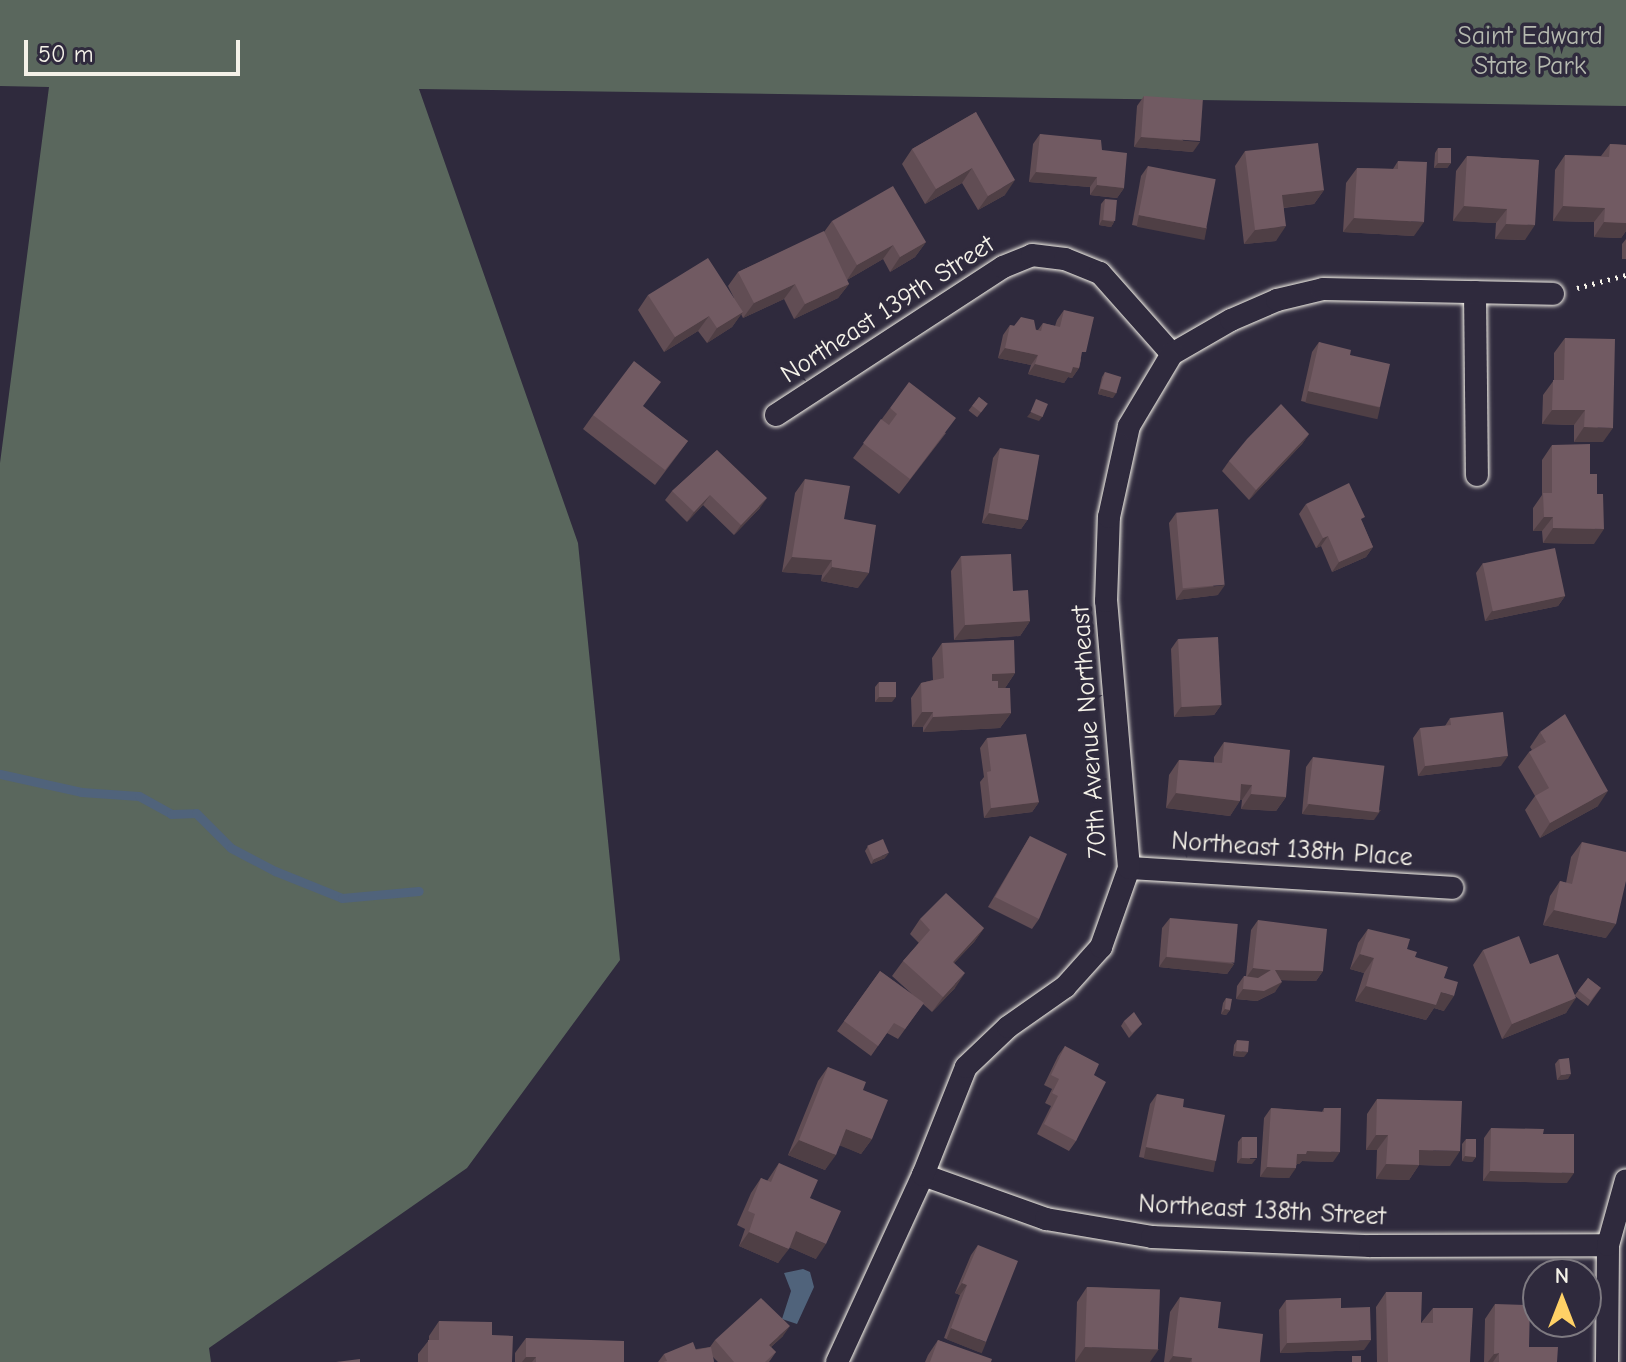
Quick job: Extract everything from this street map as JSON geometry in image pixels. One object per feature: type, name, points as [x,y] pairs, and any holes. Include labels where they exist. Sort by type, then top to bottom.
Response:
[{"type":"street","name":"Northeast 139th Street","points":[[776,415],[1003,267],[1032,255],[1065,259],[1100,273],[1172,354]]},
{"type":"street","points":[[1172,354],[1231,320],[1277,300],[1323,289],[1553,294]]},
{"type":"street","points":[[1475,292],[1477,475]]},
{"type":"street","name":"70th Avenue Northeast","points":[[837,1362],[923,1175],[966,1067],[1008,1027],[1065,987],[1101,947],[1129,868],[1106,601],[1109,517],[1129,426],[1172,354]]},
{"type":"street","name":"Northeast 138th Place","points":[[1129,868],[1452,888]]},
{"type":"street","name":"Northeast 138th Street","points":[[923,1175],[1046,1219],[1152,1237],[1370,1246],[1608,1245]]},
{"type":"street","points":[[1607,1362],[1608,1245],[1626,1180]]},
{"type":"path","points":[[1553,294],[1626,275]]},
{"type":"green space","name":"Saint Edward State Park","points":[[0,0],[1626,0],[1626,106],[419,89],[578,543],[620,960],[467,1168],[209,1348],[211,1362],[0,1362],[0,463],[49,87],[0,86]]},
{"type":"water","points":[[803,1269],[810,1272],[814,1287],[797,1324],[782,1319],[791,1291],[784,1273]]},
{"type":"building","points":[[1144,96],[1203,100],[1200,141],[1141,137]]},
{"type":"building","points":[[976,112],[1015,180],[988,196],[972,168],[936,189],[912,149]]},
{"type":"building","points":[[1040,134],[1101,140],[1102,150],[1127,153],[1124,188],[1097,185],[1097,177],[1036,172]]},
{"type":"building","points":[[1318,143],[1324,190],[1282,195],[1286,226],[1255,230],[1245,151]]},
{"type":"building","points":[[1610,144],[1626,145],[1626,223],[1604,222],[1605,208],[1563,206],[1565,155],[1609,157]]},
{"type":"building","points":[[1438,148],[1451,148],[1451,163],[1438,163]]},
{"type":"building","points":[[1467,156],[1539,160],[1535,225],[1506,224],[1507,209],[1464,206]]},
{"type":"building","points":[[1398,161],[1427,162],[1424,222],[1354,218],[1357,168],[1398,169]]},
{"type":"building","points":[[1148,166],[1216,179],[1206,228],[1138,215]]},
{"type":"building","points":[[893,186],[926,242],[900,257],[893,245],[857,265],[832,221]]},
{"type":"building","points":[[1105,199],[1117,200],[1115,221],[1103,220]]},
{"type":"building","points":[[824,231],[849,284],[805,304],[795,284],[754,303],[738,272]]},
{"type":"building","points":[[708,258],[743,312],[717,328],[709,316],[675,337],[648,295]]},
{"type":"building","points":[[1064,310],[1094,317],[1079,368],[1073,367],[1071,373],[1035,364],[1038,355],[1005,348],[1010,325],[1014,326],[1021,317],[1034,320],[1036,330],[1041,331],[1043,323],[1060,327]]},
{"type":"building","points":[[1565,338],[1615,339],[1613,428],[1584,427],[1585,410],[1552,410],[1553,380],[1564,380]]},
{"type":"building","points":[[1319,342],[1351,350],[1350,355],[1390,364],[1380,407],[1308,391]]},
{"type":"building","points":[[634,361],[661,382],[643,406],[688,441],[665,470],[593,415]]},
{"type":"building","points":[[1105,372],[1121,377],[1116,393],[1100,388]]},
{"type":"building","points":[[909,382],[956,418],[910,479],[863,443],[881,419],[889,425],[897,414],[890,408]]},
{"type":"building","points":[[979,397],[988,404],[981,412],[972,406]]},
{"type":"building","points":[[1036,399],[1048,404],[1042,417],[1031,412]]},
{"type":"building","points":[[1281,404],[1309,434],[1256,490],[1229,461]]},
{"type":"building","points":[[1590,444],[1590,474],[1597,474],[1597,494],[1603,494],[1604,529],[1553,528],[1553,517],[1544,517],[1543,493],[1552,493],[1552,445]]},
{"type":"building","points":[[1000,448],[1039,455],[1028,520],[989,513]]},
{"type":"building","points":[[717,450],[767,498],[741,525],[710,495],[694,512],[672,491]]},
{"type":"building","points":[[805,479],[850,486],[844,519],[876,525],[869,573],[832,567],[832,560],[792,557]]},
{"type":"building","points":[[1349,483],[1365,517],[1361,519],[1373,547],[1339,562],[1328,536],[1323,538],[1306,504]]},
{"type":"building","points":[[1218,509],[1225,585],[1183,588],[1176,513]]},
{"type":"building","points":[[1555,548],[1565,596],[1493,611],[1483,563]]},
{"type":"building","points":[[1011,554],[1013,591],[1028,590],[1030,621],[965,625],[961,556]]},
{"type":"building","points":[[1218,637],[1222,705],[1182,707],[1178,639]]},
{"type":"building","points":[[1014,640],[1015,673],[992,674],[992,681],[998,681],[998,688],[1010,688],[1011,713],[933,717],[933,712],[922,712],[921,683],[944,678],[942,643]]},
{"type":"building","points":[[879,682],[896,682],[896,697],[879,697]]},
{"type":"building","points":[[1503,712],[1508,756],[1425,766],[1420,728],[1451,725],[1450,718]]},
{"type":"building","points":[[1565,714],[1608,791],[1550,823],[1535,796],[1549,788],[1529,752],[1546,742],[1540,732]]},
{"type":"building","points":[[1026,734],[1039,802],[991,808],[987,738]]},
{"type":"building","points":[[1224,742],[1290,750],[1286,797],[1251,794],[1252,785],[1241,784],[1240,801],[1176,793],[1179,760],[1222,763]]},
{"type":"building","points":[[1313,757],[1384,766],[1379,812],[1307,804]]},
{"type":"building","points":[[1030,836],[1067,854],[1039,919],[995,897]]},
{"type":"building","points":[[883,839],[889,853],[873,859],[867,846]]},
{"type":"building","points":[[1582,842],[1626,852],[1626,881],[1616,924],[1554,910],[1560,881],[1572,884]]},
{"type":"building","points":[[946,893],[984,928],[953,962],[965,973],[943,997],[903,961],[930,930],[920,919]]},
{"type":"building","points":[[1170,918],[1238,924],[1234,963],[1167,957]]},
{"type":"building","points":[[1258,920],[1327,929],[1323,971],[1275,970],[1282,982],[1264,991],[1243,989],[1244,976],[1258,978],[1271,970],[1253,968]]},
{"type":"building","points":[[1368,929],[1410,939],[1407,949],[1417,952],[1415,957],[1448,967],[1444,978],[1458,982],[1454,996],[1441,992],[1436,1005],[1366,986],[1374,958],[1360,954]]},
{"type":"building","points":[[1519,936],[1530,964],[1558,954],[1576,998],[1512,1024],[1483,950]]},
{"type":"building","points":[[880,971],[924,1003],[905,1029],[894,1023],[878,1046],[844,1021]]},
{"type":"building","points":[[1588,978],[1601,988],[1591,1000],[1578,991]]},
{"type":"building","points":[[1226,998],[1232,999],[1230,1010],[1225,1009]]},
{"type":"building","points":[[1134,1012],[1142,1024],[1132,1033],[1124,1021]]},
{"type":"building","points":[[1237,1040],[1249,1041],[1248,1052],[1236,1051]]},
{"type":"building","points":[[1065,1046],[1099,1064],[1094,1075],[1106,1082],[1076,1141],[1044,1124],[1058,1096],[1052,1093],[1059,1079],[1051,1075]]},
{"type":"building","points":[[1569,1058],[1571,1074],[1561,1075],[1559,1059]]},
{"type":"building","points":[[828,1067],[866,1082],[863,1090],[888,1100],[872,1139],[846,1129],[836,1155],[799,1140]]},
{"type":"building","points":[[1157,1094],[1184,1099],[1183,1107],[1225,1115],[1216,1161],[1146,1147]]},
{"type":"building","points":[[1377,1099],[1462,1101],[1460,1151],[1419,1150],[1419,1165],[1386,1164],[1388,1135],[1376,1135]]},
{"type":"building","points":[[1271,1108],[1324,1112],[1324,1108],[1341,1108],[1340,1152],[1307,1151],[1306,1154],[1297,1154],[1296,1168],[1267,1167]]},
{"type":"building","points":[[1491,1128],[1544,1129],[1543,1134],[1574,1134],[1574,1173],[1490,1171]]},
{"type":"building","points":[[1242,1137],[1257,1137],[1257,1158],[1242,1158]]},
{"type":"building","points":[[1466,1139],[1476,1139],[1476,1157],[1465,1156]]},
{"type":"building","points":[[779,1163],[818,1180],[810,1198],[841,1211],[826,1244],[796,1231],[789,1249],[749,1232],[755,1214],[748,1211],[761,1178],[771,1182]]},
{"type":"building","points":[[978,1245],[1018,1261],[986,1342],[951,1328],[967,1285],[962,1283]]},
{"type":"building","points":[[1087,1287],[1160,1290],[1158,1350],[1085,1347]]},
{"type":"building","points":[[1386,1292],[1422,1292],[1421,1323],[1433,1323],[1433,1308],[1473,1308],[1470,1362],[1388,1362]]},
{"type":"building","points":[[1180,1297],[1221,1302],[1218,1328],[1263,1334],[1260,1362],[1192,1362],[1192,1358],[1173,1356]]},
{"type":"building","points":[[761,1298],[790,1326],[769,1345],[776,1352],[765,1362],[734,1362],[715,1340]]},
{"type":"building","points":[[1341,1298],[1341,1308],[1370,1307],[1371,1340],[1287,1343],[1286,1300]]},
{"type":"building","points":[[1495,1304],[1522,1305],[1522,1338],[1529,1338],[1529,1347],[1558,1347],[1557,1362],[1499,1362],[1499,1353],[1494,1354]]},
{"type":"building","points":[[439,1321],[492,1322],[492,1335],[513,1336],[512,1362],[428,1362],[428,1340],[439,1340]]},
{"type":"building","points":[[526,1338],[624,1341],[624,1362],[536,1362],[536,1357],[526,1357]]},
{"type":"building","points":[[938,1340],[992,1359],[991,1362],[930,1362]]},
{"type":"building","points":[[693,1342],[696,1350],[711,1347],[714,1362],[663,1362],[667,1361],[664,1354]]},
{"type":"building","points":[[1352,1356],[1361,1356],[1361,1362],[1352,1362]]},
{"type":"waterway","points":[[0,774],[81,792],[139,796],[171,814],[196,813],[231,848],[275,871],[342,898],[419,891]]}]
